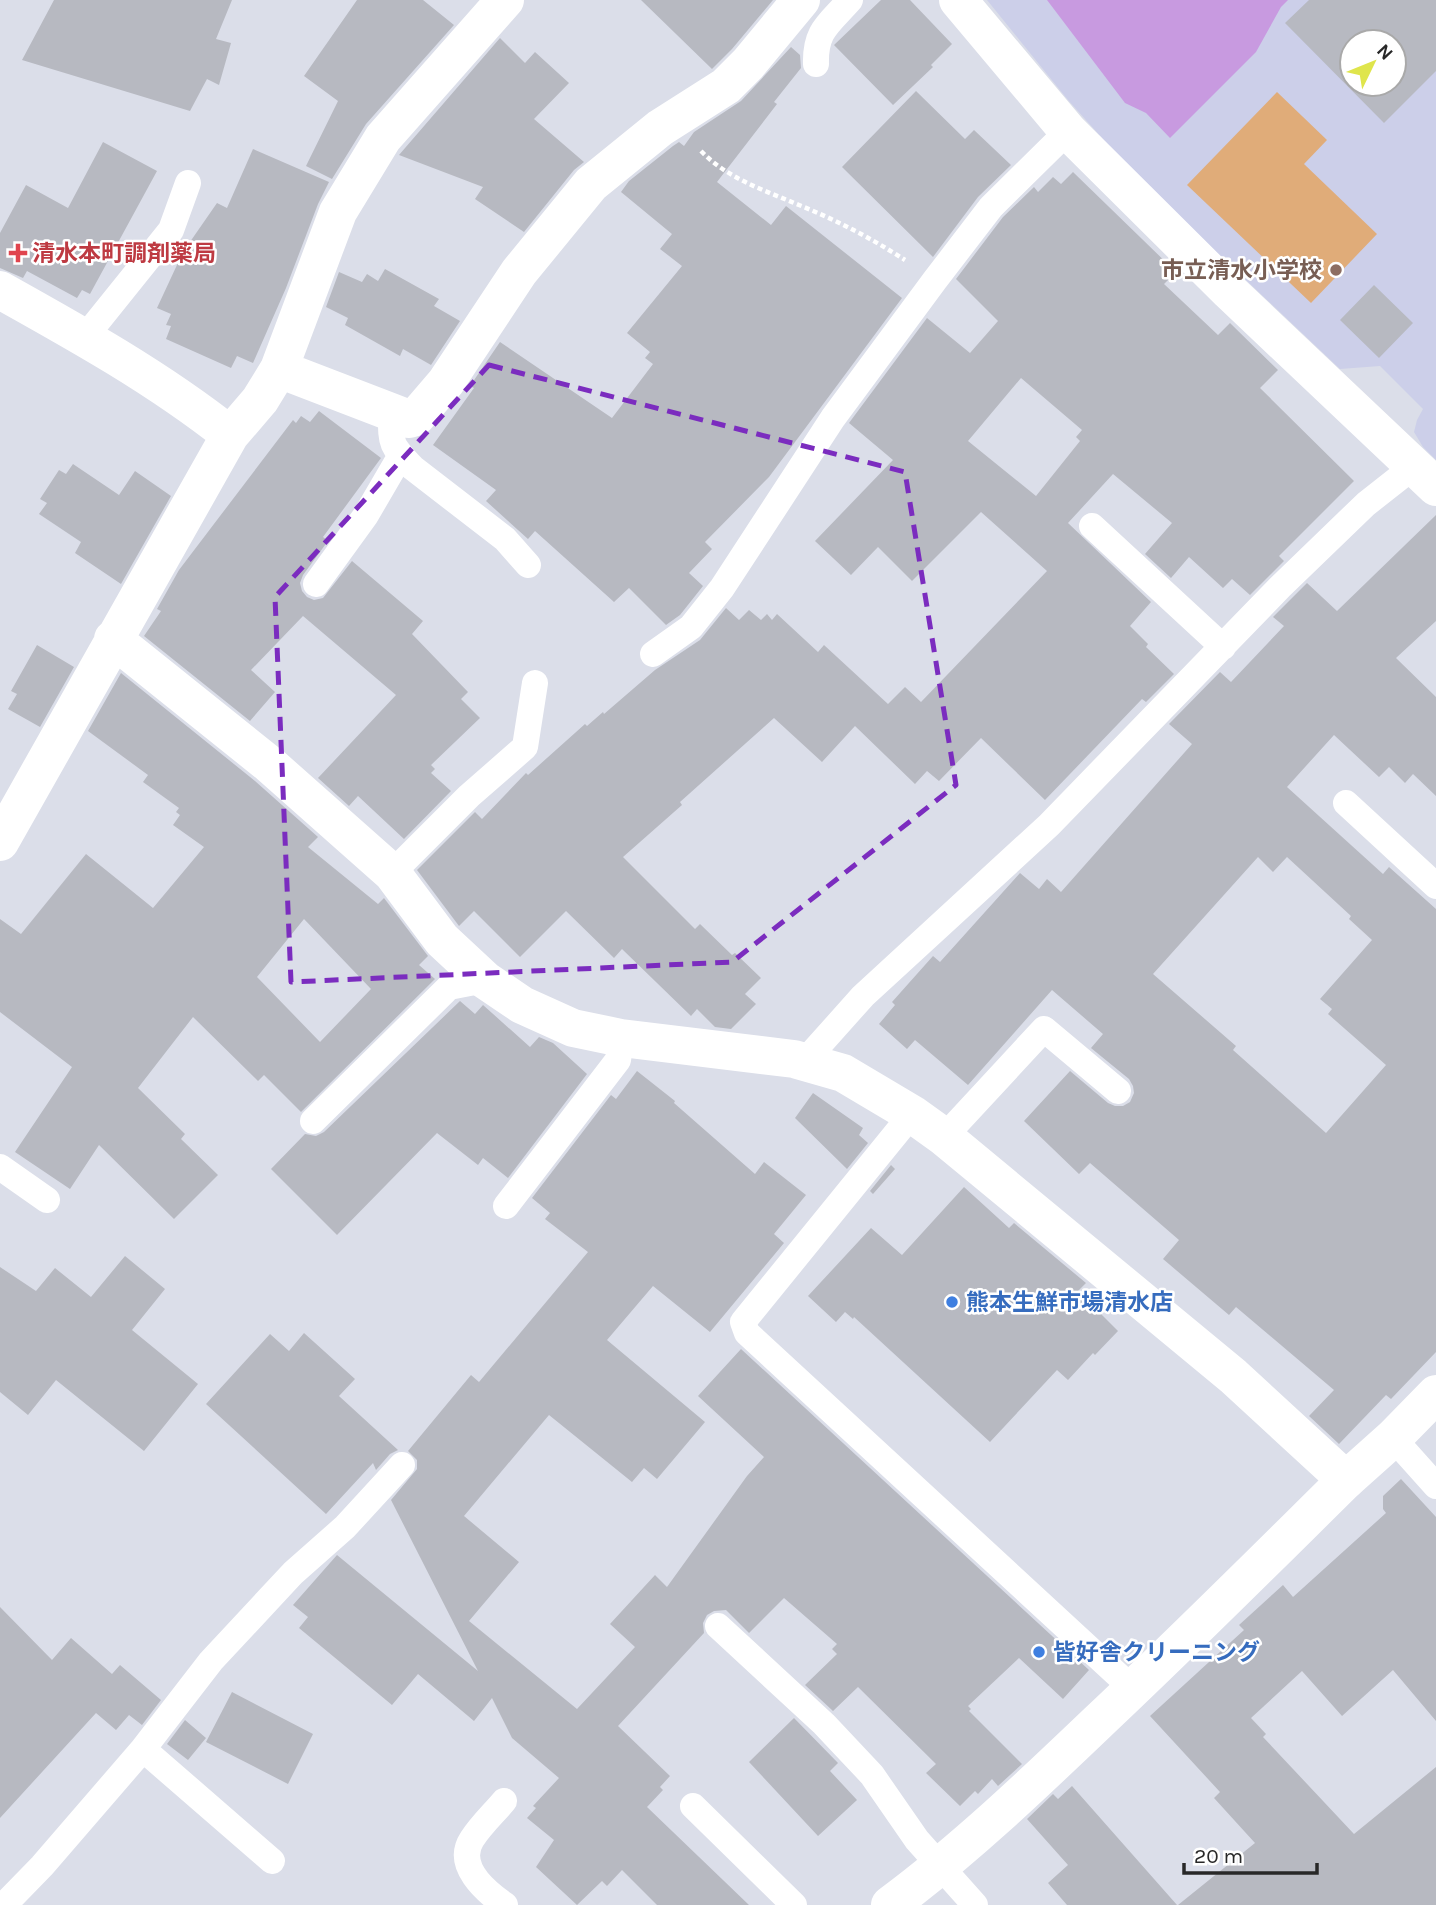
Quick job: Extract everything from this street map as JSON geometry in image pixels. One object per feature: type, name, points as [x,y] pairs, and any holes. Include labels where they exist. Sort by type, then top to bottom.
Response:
[{"type":"street","points":[[0,842],[230,435],[260,400],[279,369],[338,212],[383,138],[505,0]]},
{"type":"street","points":[[279,369],[409,419],[416,417],[446,383],[519,272],[591,184],[674,118],[726,86],[748,64],[801,0]]},
{"type":"street","points":[[958,0],[1068,131],[1229,291],[1424,477]]},
{"type":"street","points":[[0,290],[85,337],[191,404],[230,435]]},
{"type":"street","points":[[113,639],[268,764],[393,873],[442,940],[485,980],[522,1005],[573,1028],[621,1038],[804,1062],[843,1073],[912,1114],[944,1137],[1233,1376],[1346,1480]]},
{"type":"street","points":[[890,1905],[941,1867],[1020,1797],[1346,1480],[1394,1438],[1436,1394]]},
{"type":"lane","points":[[816,64],[815,45],[820,33],[850,0]]},
{"type":"lane","points":[[653,654],[691,626],[722,588],[833,418],[991,207],[1068,131]]},
{"type":"lane","points":[[85,337],[171,230],[188,183]]},
{"type":"lane","points":[[391,412],[391,442],[401,456],[505,539],[528,565]]},
{"type":"lane","points":[[316,584],[366,515],[401,456]]},
{"type":"lane","points":[[804,1062],[863,996],[1049,825],[1366,504],[1424,477]]},
{"type":"lane","points":[[1092,526],[1223,647]]},
{"type":"lane","points":[[393,873],[470,796],[525,747],[535,683]]},
{"type":"lane","points":[[1346,803],[1436,886]]},
{"type":"lane","points":[[313,1121],[449,987],[485,980]]},
{"type":"lane","points":[[944,1137],[1044,1029],[1118,1091]]},
{"type":"lane","points":[[506,1206],[618,1060],[621,1038]]},
{"type":"lane","points":[[912,1114],[743,1322],[747,1333],[1133,1689]]},
{"type":"lane","points":[[0,1167],[47,1200]]},
{"type":"lane","points":[[1394,1438],[1436,1486]]},
{"type":"lane","points":[[4,1905],[43,1866],[143,1749],[211,1661],[293,1573],[345,1527],[402,1465]]},
{"type":"lane","points":[[718,1626],[824,1724],[872,1775],[917,1840],[975,1905]]},
{"type":"lane","points":[[143,1749],[272,1861]]},
{"type":"lane","points":[[504,1801],[471,1840],[466,1856],[473,1874],[490,1894],[505,1905]]},
{"type":"lane","points":[[693,1806],[794,1905]]},
{"type":"path","points":[[674,118],[714,164],[751,186],[871,238],[935,279]]},
{"type":"highlighted area","points":[[489,365],[905,472],[956,785],[732,962],[291,982],[275,597]]},
{"type":"shaded area","name":"市立清水小学校","points":[[987,0],[1436,0],[1436,460],[1423,447],[1414,432],[1423,409],[1380,366],[1340,369],[1135,175],[1068,100]]},
{"type":"shaded area","points":[[1047,0],[1288,0],[1281,7],[1256,52],[1170,138],[1146,113],[1125,103]]},
{"type":"shaded area","points":[[1277,92],[1327,140],[1304,164],[1377,234],[1311,303],[1187,185]]},
{"type":"building","points":[[54,0],[232,0],[216,39],[231,43],[219,85],[207,79],[190,111],[22,60]]},
{"type":"building","points":[[357,0],[423,0],[454,25],[366,124],[332,179],[306,166],[338,101],[304,76]]},
{"type":"building","points":[[641,0],[773,0],[712,69]]},
{"type":"building","points":[[881,0],[910,0],[952,44],[931,65],[933,67],[893,105],[834,45]]},
{"type":"building","points":[[1309,0],[1436,0],[1436,71],[1384,123],[1359,98],[1408,98],[1408,28],[1338,28],[1338,77],[1285,23]]},
{"type":"building","points":[[500,38],[525,63],[535,52],[569,83],[534,119],[584,162],[574,170],[524,232],[475,199],[483,187],[399,155]]},
{"type":"building","points":[[791,47],[800,55],[801,68],[717,182],[771,225],[786,206],[902,298],[769,477],[705,542],[712,549],[689,573],[703,586],[680,615],[666,625],[629,588],[614,602],[535,531],[528,539],[486,501],[496,490],[433,445],[474,388],[470,386],[500,342],[612,418],[653,364],[645,358],[650,352],[627,333],[682,266],[660,249],[672,234],[621,192],[629,181],[673,146],[679,142],[684,146],[694,132],[741,101]]},
{"type":"building","points":[[916,91],[965,139],[974,130],[1011,165],[978,197],[933,257],[842,167]]},
{"type":"building","points":[[103,142],[157,171],[90,294],[82,290],[77,298],[27,271],[23,278],[0,268],[0,233],[26,185],[68,208]]},
{"type":"building","points":[[253,149],[329,182],[253,363],[237,356],[231,368],[166,339],[171,326],[166,325],[171,314],[157,308],[183,252],[217,203],[227,208]]},
{"type":"building","points":[[1073,172],[1176,272],[1164,284],[1218,335],[1230,323],[1278,370],[1260,388],[1354,481],[1279,556],[1284,561],[1250,595],[1232,579],[1223,588],[1189,557],[1171,578],[1145,554],[1172,523],[1113,474],[1068,523],[1151,602],[1130,626],[1148,644],[1146,647],[1174,674],[1146,702],[1142,699],[1045,800],[981,738],[939,781],[927,771],[915,784],[855,726],[822,762],[774,718],[623,857],[695,929],[700,924],[761,978],[745,994],[756,1004],[731,1029],[715,1027],[697,1009],[691,1016],[622,949],[614,958],[566,911],[520,957],[474,911],[459,926],[417,870],[475,812],[482,819],[526,773],[528,775],[585,724],[587,726],[603,712],[604,714],[655,670],[700,640],[726,608],[739,620],[749,610],[761,620],[767,614],[772,620],[777,614],[818,652],[824,645],[888,704],[905,687],[921,702],[1047,571],[981,512],[912,581],[878,547],[851,575],[815,541],[893,460],[849,423],[927,318],[970,353],[998,321],[956,279],[1003,217],[1034,187],[1038,192],[1053,177],[1061,184]],"holes":[[[1021,378],[1082,430],[1076,437],[1080,441],[1036,496],[968,441]]]},
{"type":"building","points":[[385,269],[439,299],[434,306],[460,321],[431,365],[403,349],[400,356],[345,325],[348,318],[326,307],[339,272],[362,282],[367,274],[378,281]]},
{"type":"building","points":[[1374,285],[1413,323],[1379,358],[1340,320]]},
{"type":"building","points":[[319,411],[381,458],[323,537],[328,541],[303,575],[300,583],[302,591],[314,600],[323,598],[352,561],[423,621],[412,634],[468,692],[461,699],[480,718],[431,765],[435,769],[431,773],[451,791],[404,839],[358,796],[349,806],[318,778],[396,695],[303,616],[251,670],[275,692],[250,721],[144,636],[161,611],[157,609],[179,570],[293,420],[296,423],[301,416],[310,422]]},
{"type":"building","points":[[73,464],[119,495],[135,471],[171,496],[121,584],[75,553],[81,542],[39,514],[47,503],[40,499],[59,470],[66,474]]},
{"type":"building","points":[[1436,515],[1436,621],[1396,658],[1436,697],[1436,796],[1413,774],[1405,783],[1389,767],[1379,777],[1334,735],[1287,787],[1383,874],[1389,867],[1436,909],[1436,1352],[1391,1399],[1386,1395],[1339,1444],[1309,1416],[1334,1390],[1236,1307],[1229,1315],[1163,1259],[1179,1240],[1090,1163],[1079,1174],[1024,1121],[1070,1071],[1108,1103],[1123,1106],[1130,1102],[1134,1093],[1129,1079],[1091,1048],[1103,1034],[1052,990],[968,1085],[915,1040],[907,1049],[879,1024],[895,1005],[892,1002],[933,956],[940,962],[1020,873],[1039,889],[1047,879],[1061,892],[1192,744],[1169,724],[1220,672],[1231,682],[1284,626],[1273,617],[1307,583],[1337,611]],"holes":[[[1258,857],[1273,872],[1287,857],[1351,916],[1349,919],[1372,940],[1320,999],[1332,1009],[1328,1014],[1386,1065],[1326,1133],[1233,1050],[1236,1046],[1153,974]]]},
{"type":"building","points":[[37,645],[74,667],[40,727],[8,709],[17,694],[11,691]]},
{"type":"building","points":[[121,673],[255,781],[318,837],[308,847],[378,904],[384,898],[428,956],[419,965],[435,979],[301,1112],[264,1075],[258,1081],[193,1017],[138,1088],[185,1134],[181,1139],[218,1175],[174,1219],[99,1145],[70,1189],[15,1152],[72,1067],[0,1012],[0,919],[21,934],[86,854],[153,908],[204,847],[173,825],[180,815],[176,812],[179,808],[143,782],[148,775],[88,731]],"holes":[[[304,919],[371,989],[320,1042],[257,977]]]},
{"type":"building","points":[[460,1001],[475,1014],[483,1005],[530,1047],[539,1037],[553,1043],[587,1074],[508,1178],[483,1158],[478,1165],[437,1133],[337,1235],[271,1169],[305,1134],[316,1136],[324,1132]]},
{"type":"building","points":[[637,1071],[675,1101],[674,1103],[755,1174],[764,1162],[806,1195],[774,1234],[784,1243],[710,1332],[653,1286],[607,1340],[705,1422],[657,1479],[644,1468],[632,1482],[549,1415],[464,1516],[519,1562],[469,1621],[577,1709],[635,1647],[610,1624],[655,1575],[667,1587],[747,1476],[764,1457],[698,1396],[741,1349],[1089,1670],[1063,1699],[1019,1658],[968,1706],[971,1709],[969,1711],[1022,1764],[998,1786],[992,1779],[978,1794],[975,1791],[960,1806],[926,1773],[936,1764],[858,1687],[833,1711],[805,1685],[837,1654],[832,1649],[837,1644],[784,1598],[749,1633],[726,1610],[707,1615],[703,1623],[704,1633],[618,1726],[670,1776],[660,1787],[663,1790],[647,1807],[749,1905],[657,1905],[622,1870],[607,1886],[602,1881],[577,1905],[536,1867],[554,1840],[527,1818],[536,1808],[533,1806],[559,1778],[512,1738],[492,1698],[474,1721],[418,1674],[392,1705],[299,1628],[308,1617],[293,1605],[337,1555],[478,1671],[391,1500],[417,1469],[417,1460],[408,1451],[471,1375],[479,1382],[588,1252],[545,1219],[550,1213],[532,1198],[611,1095],[616,1099]]},
{"type":"building","points":[[813,1093],[863,1128],[859,1135],[868,1143],[847,1169],[795,1118]]},
{"type":"building","points":[[891,1165],[895,1169],[873,1194],[870,1191]]},
{"type":"building","name":"熊本生鮮市場清水店","points":[[964,1187],[1009,1228],[1014,1223],[1086,1283],[1078,1291],[1118,1331],[1068,1380],[1057,1370],[990,1442],[854,1317],[853,1319],[845,1312],[836,1322],[808,1296],[871,1228],[902,1255]]},
{"type":"building","points":[[125,1256],[165,1289],[132,1330],[198,1384],[144,1451],[56,1380],[28,1415],[0,1392],[0,1267],[36,1291],[55,1268],[91,1297]]},
{"type":"building","points":[[304,1333],[355,1379],[339,1396],[398,1450],[390,1454],[376,1470],[373,1463],[326,1514],[206,1404],[270,1334],[289,1351]]},
{"type":"building","points":[[1401,1479],[1436,1517],[1436,1721],[1393,1670],[1342,1716],[1302,1671],[1251,1718],[1266,1734],[1263,1737],[1354,1834],[1436,1767],[1436,1905],[1178,1905],[1255,1843],[1214,1798],[1220,1792],[1150,1716],[1244,1630],[1239,1625],[1283,1585],[1293,1597],[1386,1513],[1383,1509],[1383,1496]]},
{"type":"building","points":[[0,1607],[52,1660],[71,1638],[112,1674],[120,1665],[161,1700],[142,1725],[129,1715],[116,1730],[96,1713],[0,1818]]},
{"type":"building","points":[[232,1692],[313,1734],[288,1784],[206,1742]]},
{"type":"building","points":[[794,1718],[838,1763],[830,1771],[857,1800],[818,1836],[749,1762]]},
{"type":"building","points":[[185,1720],[206,1738],[188,1760],[167,1744]]},
{"type":"building","points":[[1072,1786],[1177,1905],[1067,1905],[1048,1883],[1068,1865],[1027,1819],[1053,1794],[1058,1799]]},
{"type":"place","name":"清水本町調剤薬局","points":[[18,253]]},
{"type":"place","name":"市立清水小学校","points":[[1336,270]]},
{"type":"place","name":"熊本生鮮市場清水店","points":[[952,1302]]},
{"type":"place","name":"皆好舎クリーニング","points":[[1039,1652]]}]
